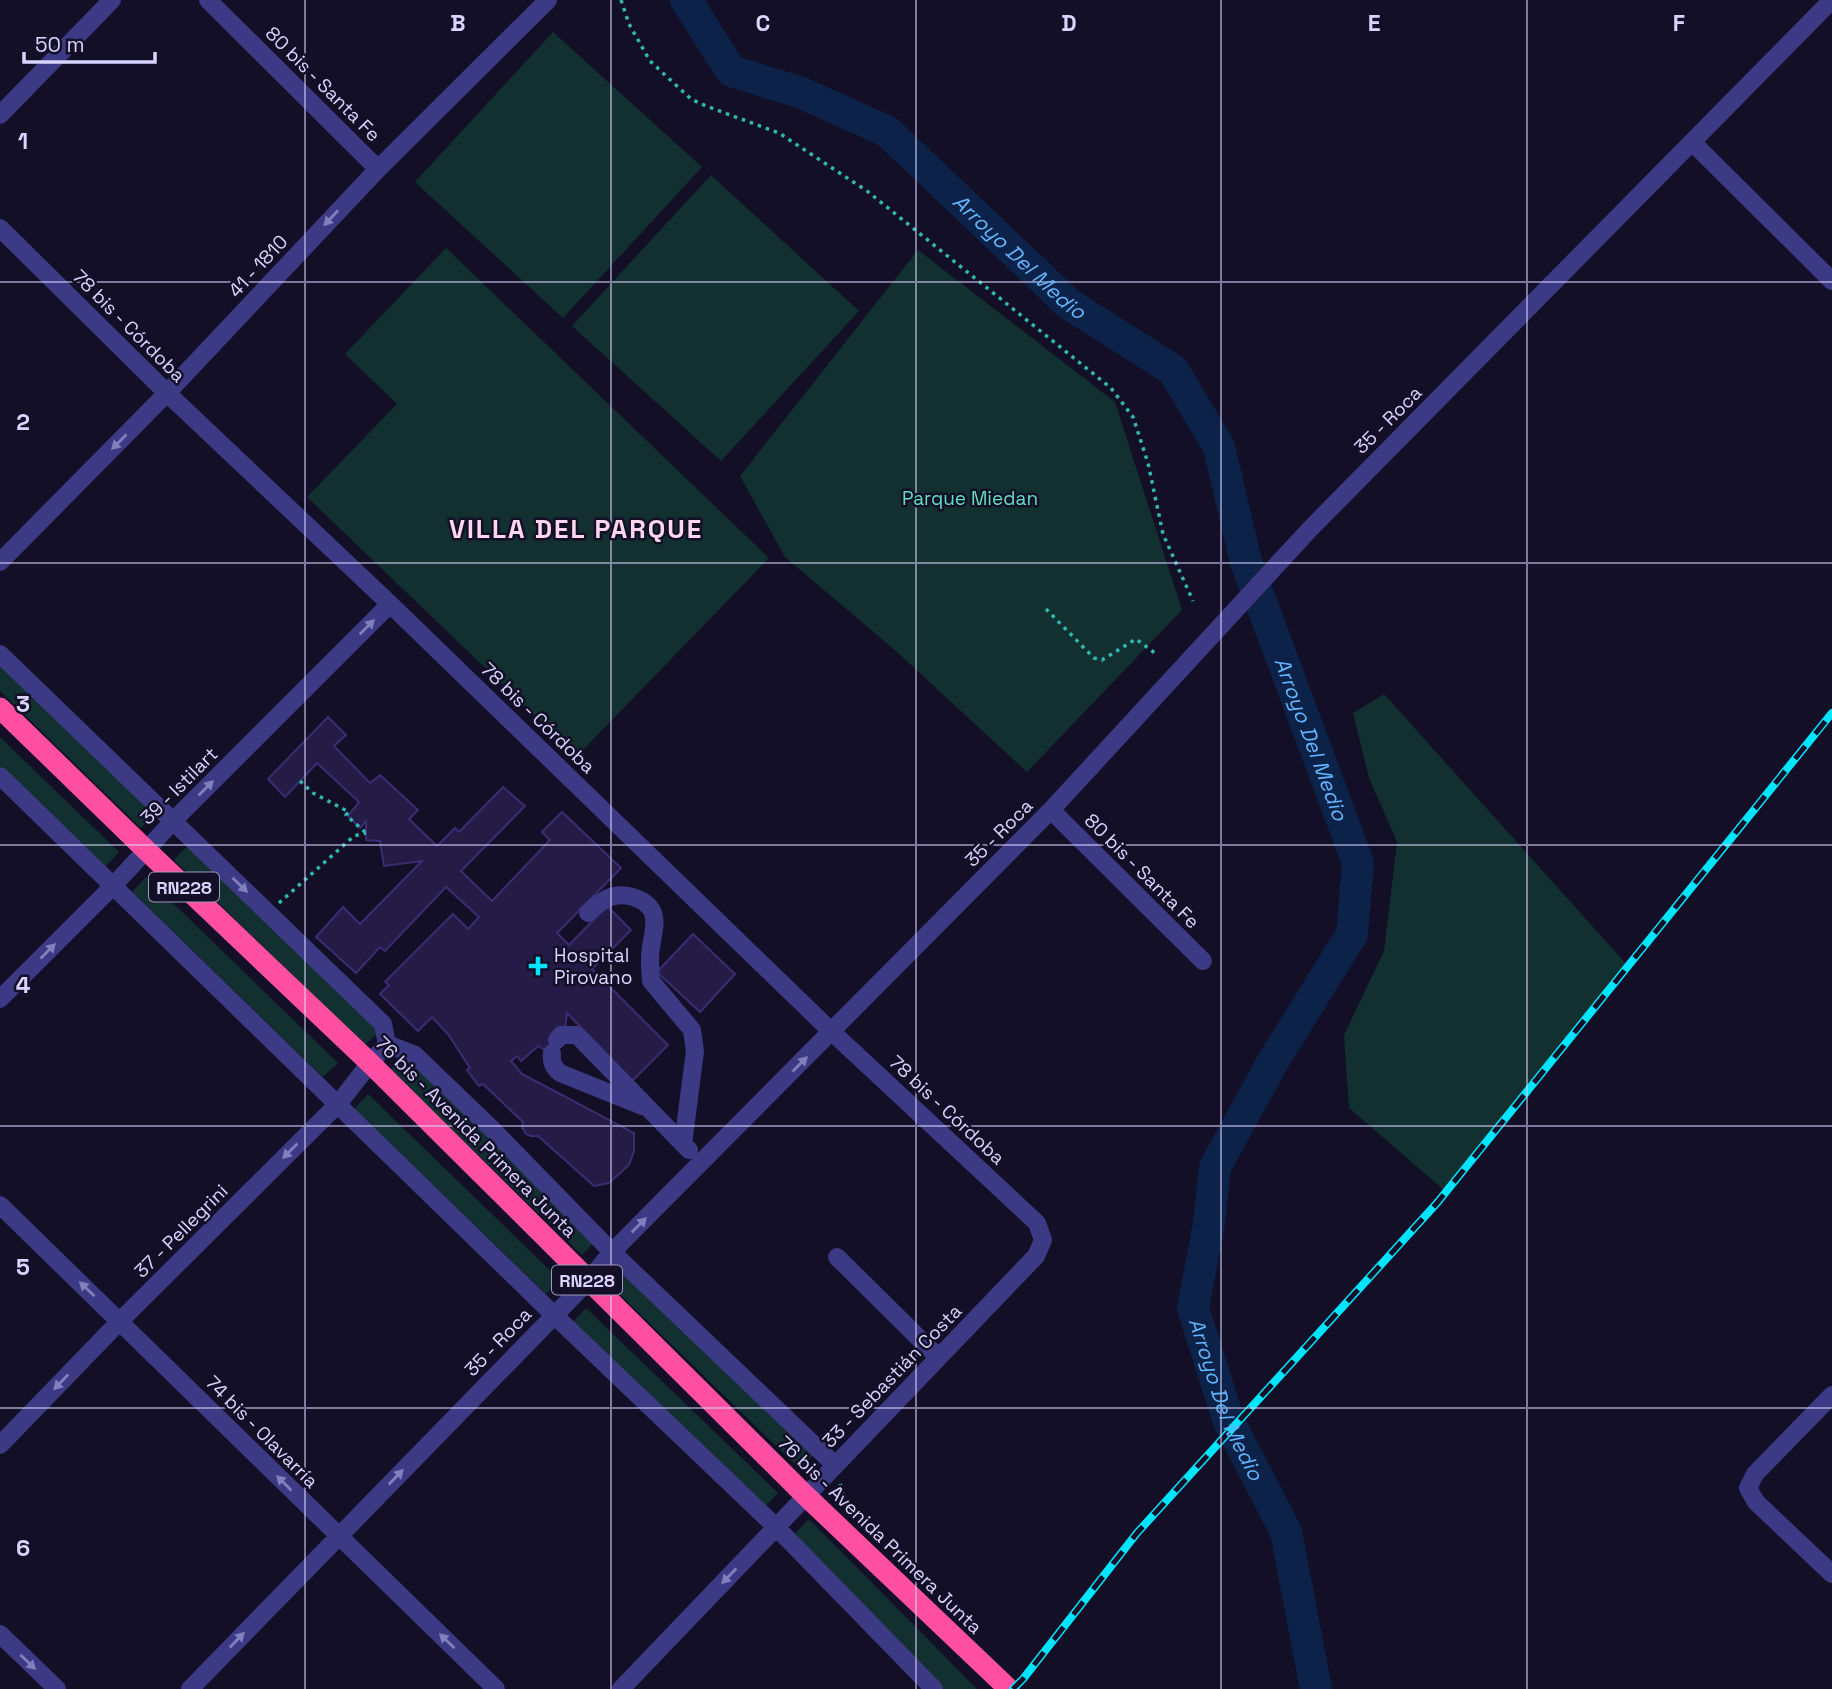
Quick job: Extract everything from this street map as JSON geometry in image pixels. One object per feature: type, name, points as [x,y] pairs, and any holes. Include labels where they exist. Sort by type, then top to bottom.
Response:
[{"type":"highway","name":"76 bis - Avenida Primera Junta","points":[[0,708],[370,1063],[806,1496],[1009,1689]]},
{"type":"street","points":[[0,115],[112,0]]},
{"type":"street","name":"80 bis - Santa Fe","points":[[208,0],[378,169]]},
{"type":"street","name":"41 - 1810","points":[[0,562],[167,393],[378,169],[548,0]]},
{"type":"street","name":"35 - Roca","points":[[190,1689],[588,1281],[612,1252],[1051,810],[1310,529],[1832,0]]},
{"type":"street","points":[[1692,142],[1832,281]]},
{"type":"street","name":"78 bis - Córdoba","points":[[0,228],[167,393],[390,604],[832,1032],[1037,1223],[1043,1240]]},
{"type":"street","name":"39 - Istilart","points":[[0,999],[390,604]]},
{"type":"street","name":"76 bis - Avenida Primera Junta","points":[[0,654],[383,1024],[387,1044],[415,1055],[493,1130],[612,1252],[835,1465]]},
{"type":"street","points":[[0,776],[776,1527],[934,1689]]},
{"type":"street","name":"80 bis - Santa Fe","points":[[1051,810],[1203,961]]},
{"type":"street","points":[[588,913],[603,899],[615,895],[643,901],[653,913],[656,928],[650,949],[650,981],[692,1030],[695,1051],[683,1144]]},
{"type":"street","points":[[649,1109],[560,1073],[554,1068],[551,1059],[554,1046],[561,1035],[577,1035],[702,1163]]},
{"type":"street","name":"37 - Pellegrini","points":[[0,1445],[339,1103],[387,1044]]},
{"type":"street","name":"74 bis - Olavarría","points":[[0,1205],[496,1689]]},
{"type":"street","name":"33 - Sebastián Costa","points":[[621,1689],[1036,1256],[1043,1240]]},
{"type":"street","points":[[837,1257],[938,1357]]},
{"type":"street","points":[[1832,1395],[1755,1474],[1748,1488],[1756,1502],[1832,1574]]},
{"type":"street","points":[[0,1634],[57,1689]]},
{"type":"path","points":[[621,0],[629,24],[650,61],[691,99],[779,133],[867,191],[1111,388],[1133,416],[1148,463],[1163,534],[1193,601]]},
{"type":"path","points":[[1046,609],[1094,658],[1102,660],[1136,639],[1156,654]]},
{"type":"path","points":[[268,913],[354,835],[366,833],[346,815],[349,812],[313,793],[300,781]]},
{"type":"green space","points":[[553,32],[702,167],[563,318],[415,182]]},
{"type":"green space","points":[[711,175],[859,311],[721,461],[572,326]]},
{"type":"green space","points":[[446,248],[769,558],[577,756],[307,497],[397,404],[345,354]]},
{"type":"green space","name":"Parque Miedan","points":[[918,250],[1115,402],[1182,610],[1027,772],[897,652],[785,557],[740,476]]},
{"type":"green space","points":[[0,663],[155,813],[141,828],[0,691]]},
{"type":"green space","points":[[1384,694],[1628,966],[1444,1190],[1349,1108],[1344,1035],[1384,951],[1397,842],[1369,778],[1353,713]]},
{"type":"green space","points":[[0,737],[119,852],[105,867],[0,766]]},
{"type":"green space","points":[[188,845],[380,1031],[365,1045],[174,860]]},
{"type":"green space","points":[[146,877],[338,1063],[323,1077],[132,892]]},
{"type":"green space","points":[[405,1055],[596,1240],[582,1255],[390,1070]]},
{"type":"green space","points":[[368,1094],[560,1280],[546,1294],[354,1109]]},
{"type":"green space","points":[[622,1269],[814,1454],[800,1469],[608,1283]]},
{"type":"green space","points":[[586,1308],[778,1493],[764,1508],[572,1323]]},
{"type":"green space","points":[[809,1519],[977,1689],[944,1689],[791,1538]]},
{"type":"building","points":[[328,717],[346,735],[334,746],[370,783],[380,775],[418,810],[409,819],[437,846],[455,828],[459,832],[503,787],[525,806],[461,871],[492,901],[550,840],[542,832],[562,812],[621,868],[557,933],[569,945],[607,906],[631,930],[592,969],[668,1045],[632,1081],[567,1013],[565,1029],[552,1054],[538,1046],[521,1061],[517,1056],[511,1061],[522,1074],[634,1133],[634,1151],[629,1165],[609,1183],[594,1186],[538,1136],[526,1134],[522,1127],[523,1122],[483,1084],[479,1086],[467,1070],[470,1068],[448,1034],[432,1017],[418,1031],[380,994],[389,985],[385,982],[453,914],[468,929],[479,917],[446,887],[385,951],[380,947],[356,973],[316,937],[343,907],[360,924],[422,861],[384,866],[380,841],[366,840],[366,821],[360,828],[348,816],[359,802],[317,763],[285,797],[268,779]]},
{"type":"building","points":[[693,934],[735,974],[700,1012],[657,972]]},
{"type":"waterway","name":"Arroyo Del Medio","points":[[686,0],[731,71],[802,93],[888,132],[1069,304],[1173,370],[1219,447],[1246,562],[1358,863],[1352,934],[1272,1063],[1215,1167],[1209,1224],[1193,1308],[1229,1422],[1286,1532],[1316,1689]]},
{"type":"railway","points":[[1013,1689],[1137,1533],[1437,1203],[1832,713]]},
{"type":"place","name":"Hospital Pirovano","points":[[538,966]]},
{"type":"district","name":"VILLA DEL PARQUE","points":[[576,529]]}]
